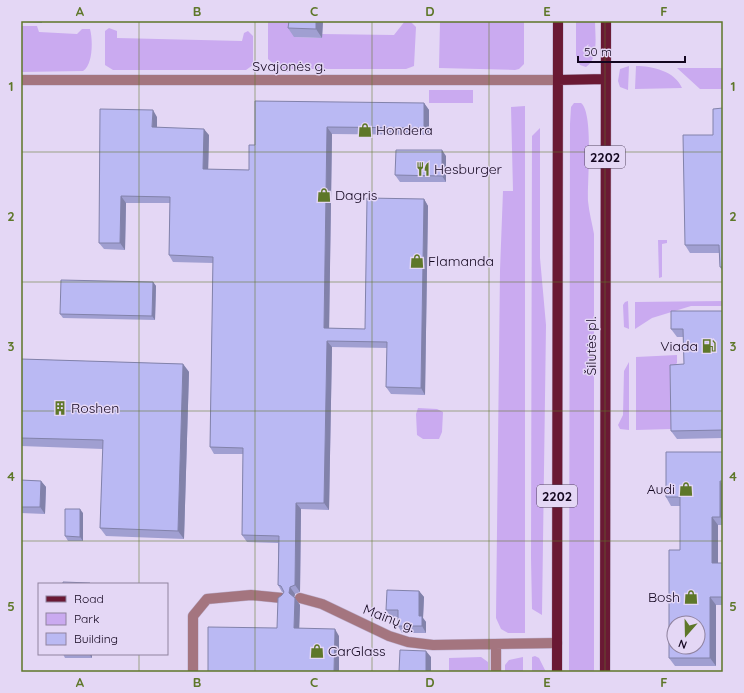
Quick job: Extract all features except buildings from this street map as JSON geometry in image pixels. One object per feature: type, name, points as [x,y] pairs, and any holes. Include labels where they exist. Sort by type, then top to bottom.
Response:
[{"type":"main road","name":"2202","points":[[557,672],[558,21]]},
{"type":"main road","name":"Šilutės pl.","points":[[605,672],[606,21]]},
{"type":"main road","points":[[558,80],[606,79]]},
{"type":"street","name":"Svajonės g.","points":[[21,80],[558,80]]},
{"type":"street","points":[[193,672],[192,616],[207,599],[251,595],[282,598]]},
{"type":"street","name":"Mainų g.","points":[[300,598],[322,604],[389,636],[408,642],[433,645],[557,643]]},
{"type":"street","points":[[496,645],[496,672]]},
{"type":"green space","points":[[268,21],[295,21],[294,37],[322,38],[322,34],[394,35],[405,21],[411,22],[416,27],[414,66],[406,69],[291,69],[290,72],[281,71],[268,59]]},
{"type":"green space","points":[[440,21],[524,21],[524,64],[519,69],[515,70],[439,68]]},
{"type":"green space","points":[[576,21],[595,21],[595,52],[590,63],[586,67],[580,65],[576,55]]},
{"type":"green space","points":[[21,26],[37,26],[39,32],[77,34],[82,29],[90,29],[92,39],[89,63],[83,71],[21,72]]},
{"type":"green space","points":[[109,28],[117,31],[117,38],[242,41],[244,33],[248,31],[253,36],[253,65],[246,70],[113,70],[105,65],[105,31]]},
{"type":"green space","points":[[629,66],[628,90],[620,87],[618,81],[620,69]]},
{"type":"green space","points":[[636,66],[656,68],[669,74],[679,82],[682,88],[635,89]]},
{"type":"green space","points":[[677,68],[723,68],[723,89],[700,89]]},
{"type":"green space","points":[[429,90],[473,90],[473,103],[429,103]]},
{"type":"green space","points":[[574,103],[581,103],[585,109],[589,133],[588,201],[594,234],[594,672],[569,672],[570,124],[571,107]]},
{"type":"green space","points":[[525,106],[525,633],[508,633],[501,629],[496,618],[500,270],[503,191],[513,191],[511,107]]},
{"type":"green space","points":[[540,128],[540,258],[546,325],[542,615],[532,609],[531,558],[532,136]]},
{"type":"green space","points":[[658,240],[667,240],[667,243],[662,244],[662,277],[659,278]]},
{"type":"green space","points":[[628,301],[629,329],[624,327],[623,305]]},
{"type":"green space","points":[[723,301],[723,306],[691,306],[652,318],[635,329],[635,302]]},
{"type":"green space","points":[[677,355],[677,363],[670,371],[671,429],[636,430],[636,357]]},
{"type":"green space","points":[[629,362],[629,430],[620,429],[618,425],[623,415],[624,371]]},
{"type":"green space","points":[[418,408],[437,409],[443,412],[442,432],[439,439],[423,439],[417,435],[416,414]]},
{"type":"green space","points":[[535,656],[539,658],[546,672],[532,672],[532,657]]},
{"type":"green space","points":[[481,657],[488,662],[488,672],[449,672],[449,658]]},
{"type":"green space","points":[[523,657],[523,672],[505,672],[505,665],[509,660]]},
{"type":"place","name":"Hondera","points":[[365,130]]},
{"type":"place","name":"Hesburger","points":[[423,169]]},
{"type":"place","name":"Dagris","points":[[324,195]]},
{"type":"place","name":"Flamanda","points":[[417,261]]},
{"type":"place","name":"Viada","points":[[709,346]]},
{"type":"place","name":"Roshen","points":[[60,408]]},
{"type":"place","name":"Audi","points":[[686,489]]},
{"type":"place","name":"Bosh","points":[[691,597]]},
{"type":"place","name":"CarGlass","points":[[317,651]]}]
